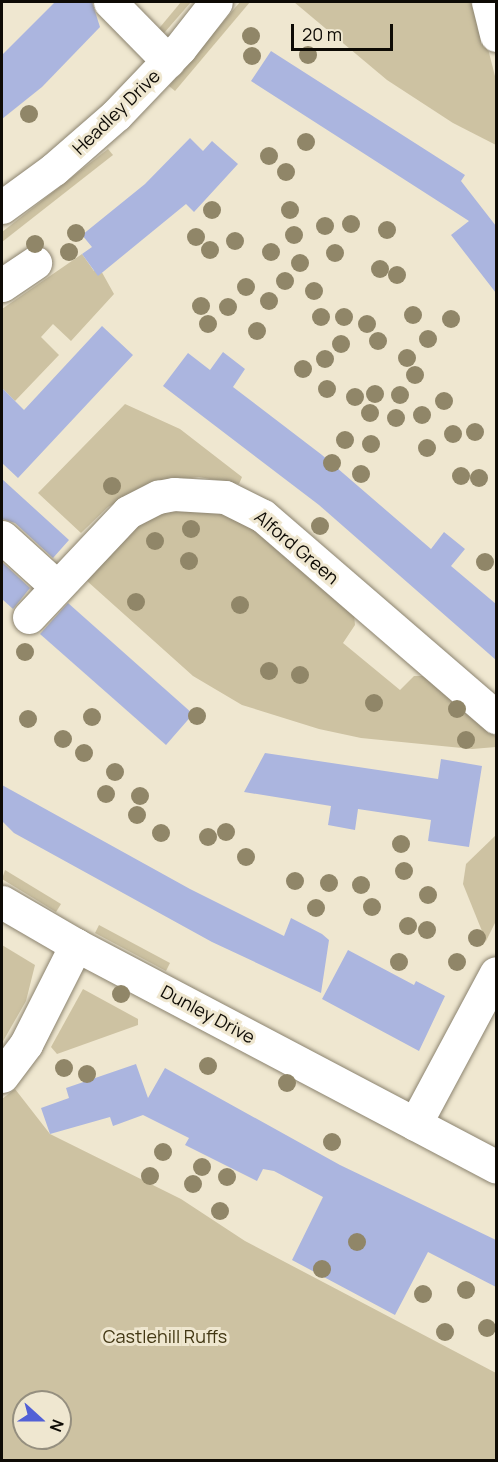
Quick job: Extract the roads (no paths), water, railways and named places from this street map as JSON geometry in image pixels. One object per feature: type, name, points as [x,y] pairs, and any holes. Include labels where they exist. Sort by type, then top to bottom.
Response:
[{"type":"street","points":[[110,2],[168,61]]},
{"type":"street","name":"Headley Drive","points":[[2,207],[93,136],[168,61],[216,2]]},
{"type":"street","points":[[488,2],[496,35]]},
{"type":"street","points":[[2,285],[35,263]]},
{"type":"street","name":"Alford Green","points":[[29,617],[112,526],[143,503],[183,494],[225,497],[263,516],[496,717]]},
{"type":"street","points":[[2,537],[56,586]]},
{"type":"street","name":"Dunley Drive","points":[[2,902],[76,945],[496,1166]]},
{"type":"street","points":[[2,1076],[26,1044],[76,945]]},
{"type":"street","points":[[416,1124],[496,973]]},
{"type":"park label","name":"Castlehill Ruffs","points":[[165,1336]]}]
